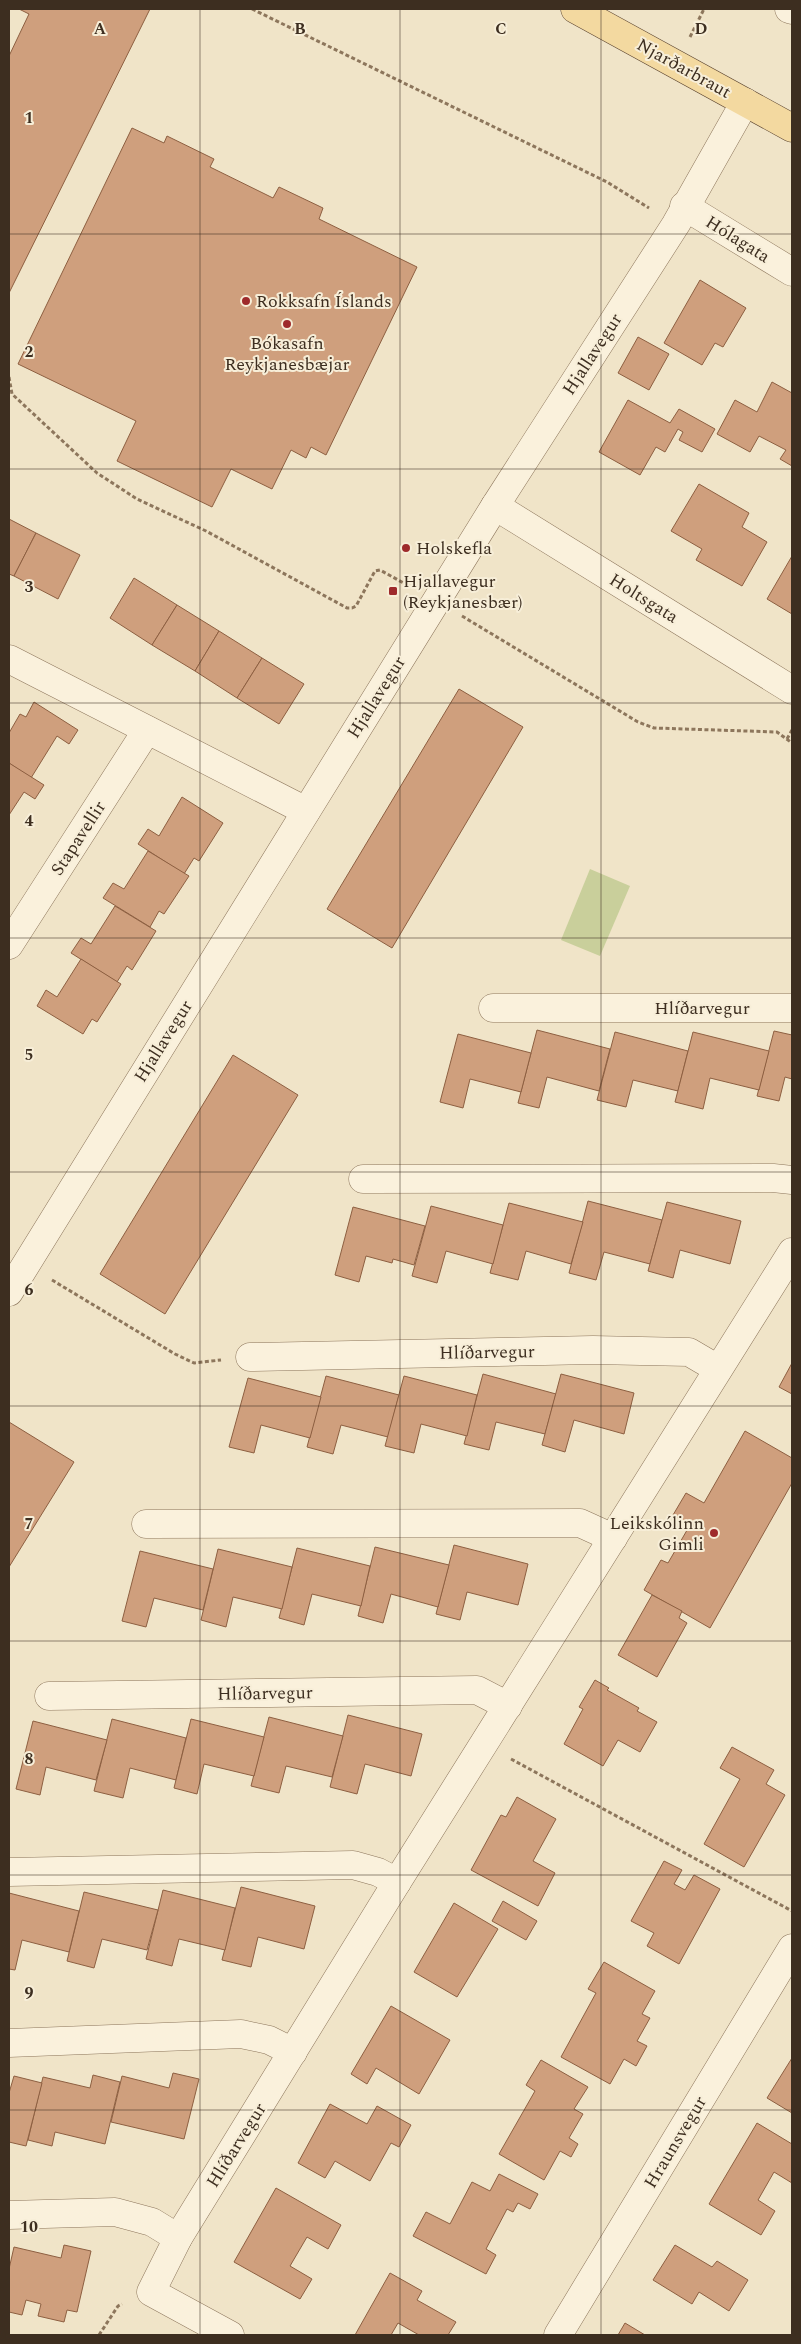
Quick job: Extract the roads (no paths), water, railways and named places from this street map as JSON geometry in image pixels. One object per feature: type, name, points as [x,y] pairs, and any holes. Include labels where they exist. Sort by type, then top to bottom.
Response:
[{"type":"main road","name":"Njarðarbraut","points":[[575,9],[792,128]]},
{"type":"street","name":"Hjallavegur","points":[[9,1290],[436,600],[680,215],[745,102]]},
{"type":"street","name":"Hólagata","points":[[680,215],[792,272]]},
{"type":"street","name":"Holtsgata","points":[[495,506],[792,690]]},
{"type":"street","points":[[9,659],[306,811]]},
{"type":"street","name":"Stapavellir","points":[[9,946],[147,730]]},
{"type":"street","name":"Hlíðarvegur","points":[[492,1008],[792,1008]]},
{"type":"street","points":[[363,1179],[773,1178],[792,1180]]},
{"type":"street","name":"Hlíðarvegur","points":[[230,2335],[151,2292],[178,2238],[792,1252]]},
{"type":"street","name":"Hlíðarvegur","points":[[250,1357],[593,1350],[688,1352],[718,1369]]},
{"type":"street","points":[[146,1524],[580,1523],[613,1538]]},
{"type":"street","name":"Hlíðarvegur","points":[[49,1696],[477,1690],[508,1706]]},
{"type":"street","points":[[9,1872],[353,1865],[378,1872],[398,1882]]},
{"type":"street","name":"Hraunsvegur","points":[[558,2335],[792,1948]]},
{"type":"street","points":[[9,2043],[241,2034],[270,2040],[294,2052]]},
{"type":"street","points":[[9,2215],[115,2212],[152,2222],[178,2238]]},
{"type":"place","name":"Rokksafn Íslands","points":[[246,301]]},
{"type":"place","name":"Bókasafn Reykjanesbæjar","points":[[287,324]]},
{"type":"place","name":"Holskefla","points":[[406,548]]},
{"type":"place","name":"Hjallavegur (Reykjanesbær)","points":[[393,591]]},
{"type":"place","name":"Leikskólinn Gimli","points":[[714,1533]]}]
